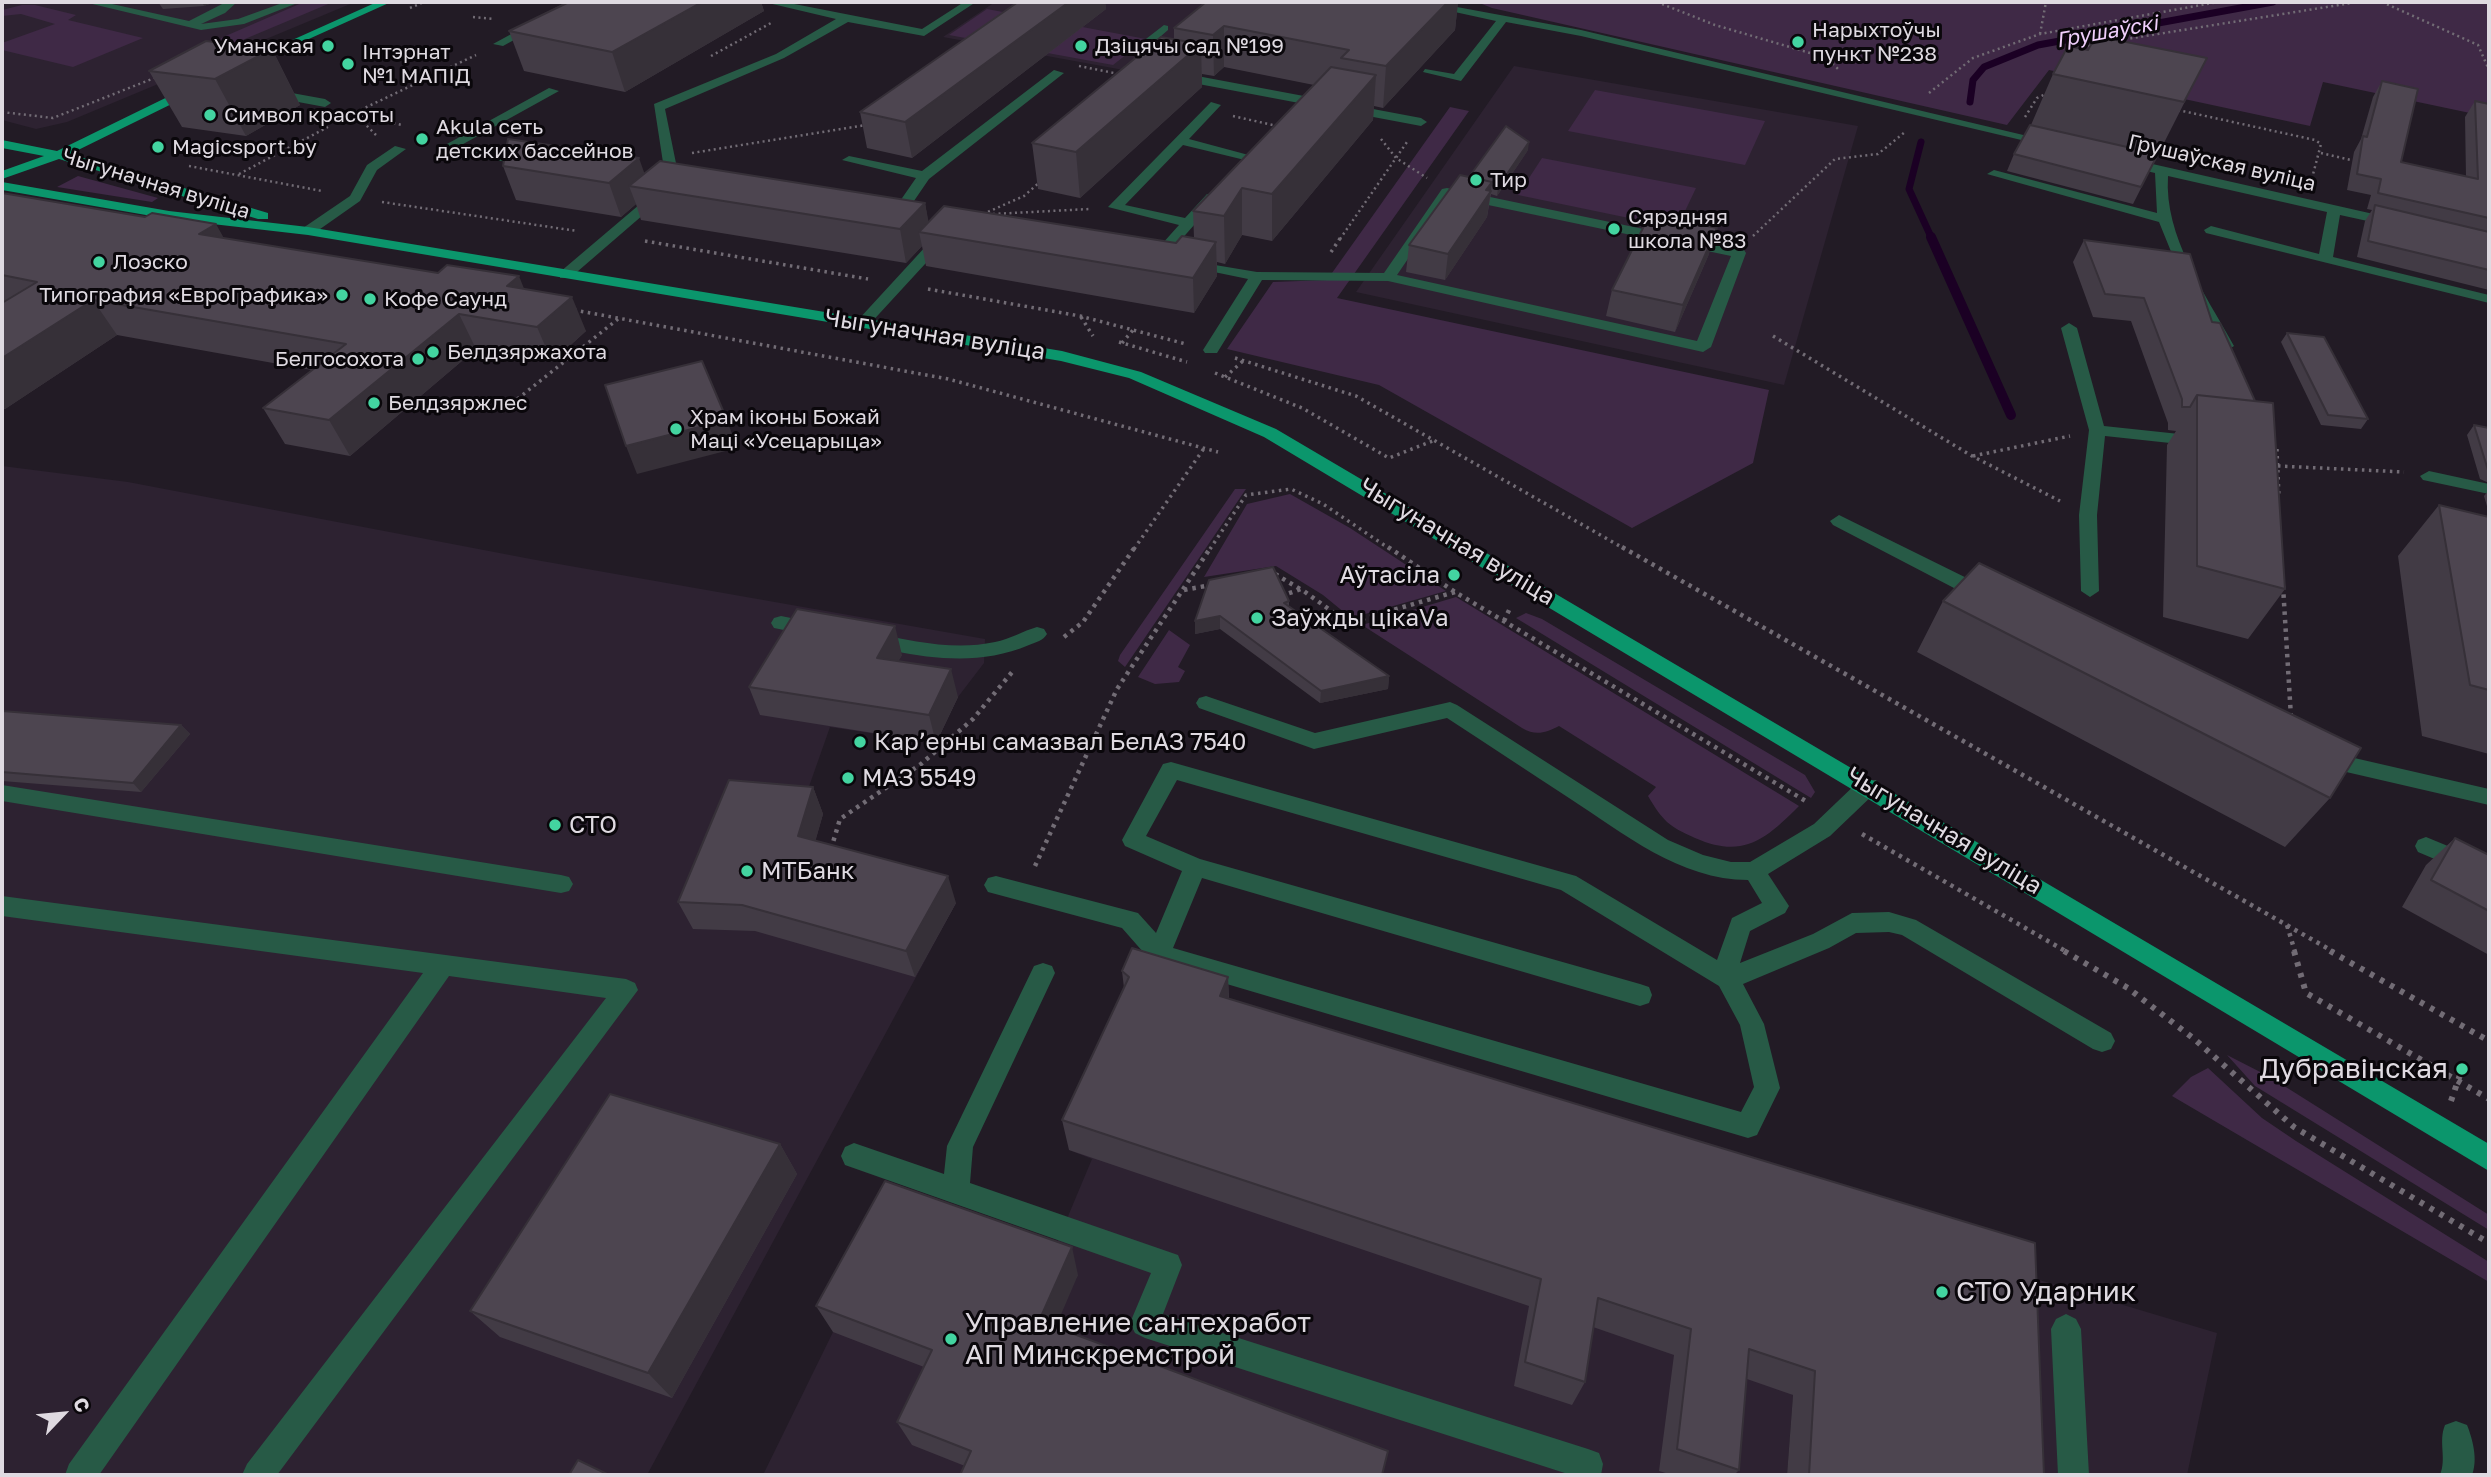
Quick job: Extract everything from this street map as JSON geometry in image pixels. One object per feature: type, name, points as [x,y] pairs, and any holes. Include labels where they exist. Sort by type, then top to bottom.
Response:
[{"type":"main road","points":[[230,71],[386,2]]},
{"type":"main road","points":[[206,82],[59,155],[2,172],[35,150],[206,82]]},
{"type":"main road","name":"Чыгуначная вуліца","points":[[2,144],[59,155],[172,186],[309,231]]},
{"type":"main road","name":"Чыгуначная вуліца","points":[[2,186],[169,215],[309,231],[1062,356],[1106,367],[1186,395],[1258,427],[1868,786],[2489,1158]]},
{"type":"street","points":[[103,4],[127,2]]},
{"type":"street","points":[[187,25],[221,11],[232,2]]},
{"type":"street","points":[[103,4],[187,25],[222,26],[295,2]]},
{"type":"street","points":[[499,44],[578,2]]},
{"type":"street","points":[[769,2],[924,33],[971,2]]},
{"type":"street","points":[[1414,2],[1452,5],[1681,56],[2069,148]]},
{"type":"street","points":[[565,275],[614,236],[672,183],[658,107],[780,56],[846,18]]},
{"type":"street","points":[[1429,72],[1457,78],[1504,18]]},
{"type":"street","points":[[1164,28],[1137,51],[1179,54],[1158,72],[1422,122]]},
{"type":"street","points":[[511,38],[545,34]]},
{"type":"street","points":[[897,214],[924,176],[1058,73]]},
{"type":"street","points":[[252,90],[326,103]]},
{"type":"street","points":[[551,165],[442,150],[553,91]]},
{"type":"street","points":[[1115,207],[1212,108]]},
{"type":"street","points":[[1180,141],[1244,161],[1277,126]]},
{"type":"street","points":[[309,231],[355,198],[372,168],[400,149]]},
{"type":"street","name":"Грушаўская вуліца","points":[[2109,158],[2405,225]]},
{"type":"street","points":[[849,160],[924,176]]},
{"type":"street","points":[[2162,170],[2160,200],[2175,245],[2235,365]]},
{"type":"street","points":[[1994,174],[2166,220]]},
{"type":"street","points":[[1223,185],[1188,223],[1152,256],[1257,275],[1388,276],[1703,348],[1739,253],[1447,192],[1388,276]]},
{"type":"street","points":[[1115,207],[1188,223]]},
{"type":"street","points":[[2325,260],[2334,209]]},
{"type":"street","points":[[863,323],[954,223],[943,222]]},
{"type":"street","points":[[2211,230],[2489,299]]},
{"type":"street","points":[[1211,350],[1257,275]]},
{"type":"street","points":[[2069,328],[2097,430],[2088,514],[2090,591]]},
{"type":"street","points":[[2097,430],[2221,443]]},
{"type":"street","points":[[2428,476],[2489,489]]},
{"type":"street","points":[[1839,521],[1999,603]]},
{"type":"street","points":[[781,623],[956,655],[1006,649],[1037,634]]},
{"type":"street","points":[[1206,703],[1314,741],[1450,710],[1660,846],[1699,863],[1731,871],[1754,871],[1822,830],[1868,786]]},
{"type":"street","points":[[2295,753],[2489,797]]},
{"type":"street","points":[[996,885],[1130,920],[1158,954],[1748,1126],[1767,1088],[1752,1024],[1726,978],[1568,883],[1171,770],[1133,840],[1195,867],[1640,995]]},
{"type":"street","points":[[2,793],[561,884]]},
{"type":"street","points":[[2426,846],[2489,873]]},
{"type":"street","points":[[1158,954],[1195,867]]},
{"type":"street","points":[[1726,978],[1740,925],[1777,906],[1754,871]]},
{"type":"street","points":[[2,906],[626,990],[258,1475]]},
{"type":"street","points":[[1726,978],[1821,941],[1852,923],[1889,922],[1908,927],[2102,1041]]},
{"type":"street","points":[[80,1475],[443,965]]},
{"type":"street","points":[[956,1192],[960,1146],[1043,973]]},
{"type":"street","points":[[854,1156],[1168,1265],[1145,1323],[1588,1464],[1586,1475]]},
{"type":"street","points":[[2066,1328],[2074,1475]]},
{"type":"street","points":[[2456,1436],[2460,1466],[2456,1475]]},
{"type":"path","points":[[404,11],[424,2]]},
{"type":"path","points":[[1657,2],[1715,25],[1827,58],[1844,75]]},
{"type":"path","points":[[2040,34],[2046,2]]},
{"type":"path","points":[[1920,100],[1973,58],[2040,34],[2218,2]]},
{"type":"path","points":[[2108,42],[2358,2]]},
{"type":"path","points":[[2382,2],[2478,45],[2489,70]]},
{"type":"path","points":[[709,57],[799,8]]},
{"type":"path","points":[[354,113],[499,44]]},
{"type":"path","points":[[2068,50],[2095,45]]},
{"type":"path","points":[[2,112],[53,118],[165,73]]},
{"type":"path","points":[[2022,121],[2037,97],[2045,95],[2054,85]]},
{"type":"path","points":[[326,103],[404,125]]},
{"type":"path","points":[[1212,108],[1277,126]]},
{"type":"path","points":[[2179,110],[2315,140],[2321,144],[2320,153],[2309,186]]},
{"type":"path","points":[[354,113],[381,141],[400,149]]},
{"type":"path","points":[[667,156],[861,128],[872,120]]},
{"type":"path","points":[[1315,275],[1422,122]]},
{"type":"path","points":[[239,174],[331,126]]},
{"type":"path","points":[[1751,239],[1835,159],[1878,155],[1912,126]]},
{"type":"path","points":[[1380,137],[1396,158],[1447,192]]},
{"type":"path","points":[[2320,153],[2360,162]]},
{"type":"path","points":[[187,165],[355,198],[614,236],[1080,316],[1211,350],[1356,396],[2489,1041]]},
{"type":"path","points":[[1043,178],[1024,196],[982,215],[1115,207]]},
{"type":"path","points":[[564,309],[948,379],[1218,452]]},
{"type":"path","points":[[1080,316],[1091,336],[1102,338]]},
{"type":"path","points":[[502,412],[619,318]]},
{"type":"path","points":[[1122,343],[1133,330]]},
{"type":"path","points":[[1773,336],[1972,456],[2088,514]]},
{"type":"path","points":[[1112,341],[1190,363]]},
{"type":"path","points":[[1225,377],[1243,360]]},
{"type":"path","points":[[1214,372],[1302,408],[1389,458],[1436,440]]},
{"type":"path","points":[[1972,456],[2097,430]]},
{"type":"path","points":[[2277,449],[2280,508]]},
{"type":"path","points":[[2278,466],[2428,476]]},
{"type":"path","points":[[1023,892],[1117,689],[1246,495],[1291,489],[1323,504],[1455,592],[1833,818],[2128,988],[2193,1038],[2294,1127],[2489,1243]]},
{"type":"path","points":[[1273,573],[1349,623],[1455,592]]},
{"type":"path","points":[[2283,576],[2287,686],[2295,753]]},
{"type":"path","points":[[1184,590],[1222,583]]},
{"type":"path","points":[[1281,596],[1301,589]]},
{"type":"path","points":[[2287,924],[2306,993],[2489,1099]]},
{"type":"shaded area","points":[[2,2],[355,2],[67,122],[36,129],[2,120]]},
{"type":"shaded area","points":[[304,2],[333,2],[233,44],[221,42],[221,38]]},
{"type":"shaded area","name":"Дзіцячы сад №199","points":[[995,2],[1222,2],[1140,73],[943,37]]},
{"type":"shaded area","points":[[1477,2],[2489,2],[2489,117],[2323,82],[2310,126],[2049,70],[2007,125],[1492,8]]},
{"type":"shaded area","points":[[35,5],[76,15],[68,20],[143,38],[73,67],[2,50],[2,43],[55,24],[21,14],[2,16],[2,10]]},
{"type":"shaded area","points":[[987,9],[1146,39],[1113,65],[949,35]]},
{"type":"shaded area","name":"Сярэдняя школа №83","points":[[1514,66],[1858,126],[1784,385],[1356,292]]},
{"type":"shaded area","points":[[1595,90],[1765,121],[1745,165],[1568,131]]},
{"type":"shaded area","points":[[1450,107],[1469,111],[1337,298],[1769,390],[1753,463],[1632,528],[1379,385],[1227,349],[1273,282],[1327,280]]},
{"type":"shaded area","points":[[1542,158],[1696,188],[1677,228],[1518,195]]},
{"type":"shaded area","points":[[78,176],[158,198],[152,202],[57,187]]},
{"type":"shaded area","points":[[2,466],[128,482],[536,560],[985,639],[984,663],[958,697],[936,743],[830,727],[800,812],[823,814],[809,864],[956,903],[647,1475],[2,1475]]},
{"type":"shaded area","points":[[1235,489],[1246,489],[1125,667],[1118,661],[1120,655]]},
{"type":"shaded area","points":[[1290,494],[1350,528],[1446,591],[1351,618],[1323,595],[1276,566],[1204,577],[1247,504]]},
{"type":"shaded area","points":[[1456,597],[1799,806],[1764,837],[1752,843],[1727,847],[1695,838],[1672,826],[1658,811],[1648,796],[1656,787],[1559,726],[1540,733],[1522,728],[1362,625]]},
{"type":"shaded area","points":[[1526,613],[1542,619],[1805,775],[1815,792],[1811,798],[1516,618]]},
{"type":"shaded area","points":[[1169,630],[1190,645],[1178,667],[1185,671],[1179,682],[1155,684],[1138,677]]},
{"type":"shaded area","points":[[1132,1010],[1793,1395],[1787,1475],[763,1475],[833,1332],[1048,1264],[1092,1159],[1069,1150]]},
{"type":"shaded area","points":[[2227,1055],[2270,1077],[2489,1215],[2489,1230],[2255,1086]]},
{"type":"shaded area","points":[[2208,1068],[2262,1118],[2489,1262],[2489,1282],[2172,1096],[2191,1077]]},
{"type":"shaded area","points":[[2006,1270],[2217,1333],[2187,1475],[2011,1475]]},
{"type":"building","points":[[569,2],[702,2],[612,52],[509,31]]},
{"type":"building","points":[[1018,2],[1069,2],[905,122],[860,112]]},
{"type":"building","points":[[1206,2],[1448,2],[1386,66],[1341,58],[1349,50],[1224,26],[1213,35],[1174,28]]},
{"type":"building","points":[[2096,36],[2207,58],[2184,102],[2053,74],[2068,46],[2088,50]]},
{"type":"building","points":[[1161,37],[1201,44],[1076,152],[1032,143]]},
{"type":"building","points":[[206,41],[272,49],[215,79],[149,71]]},
{"type":"building","points":[[1331,67],[1376,75],[1272,194],[1242,188],[1224,216],[1193,211]]},
{"type":"building","points":[[2382,81],[2418,89],[2401,162],[2478,179],[2475,101],[2489,104],[2489,218],[2378,193],[2381,179],[2357,174],[2363,136],[2367,137]]},
{"type":"building","points":[[2030,125],[2158,154],[2141,187],[2014,154]]},
{"type":"building","points":[[1506,126],[1529,142],[1498,187],[1491,185],[1492,182],[1469,177]]},
{"type":"building","points":[[508,139],[639,158],[609,183],[503,166]]},
{"type":"building","points":[[660,161],[925,203],[900,229],[629,186]]},
{"type":"building","points":[[1460,175],[1492,182],[1486,190],[1491,191],[1448,254],[1409,245]]},
{"type":"building","points":[[2,193],[145,217],[152,213],[216,224],[199,234],[438,273],[447,265],[519,276],[507,286],[572,297],[537,327],[459,314],[329,420],[263,408],[346,344],[93,300],[2,358],[2,303],[37,282],[2,275]]},
{"type":"building","points":[[2375,205],[2489,232],[2489,270],[2368,241]]},
{"type":"building","points":[[944,206],[1176,243],[1182,236],[1216,242],[1193,278],[919,232]]},
{"type":"building","points":[[1650,214],[1717,228],[1683,305],[1612,290]]},
{"type":"building","points":[[2084,240],[2190,254],[2212,322],[2220,323],[2255,401],[2197,395],[2190,407],[2182,407],[2182,399],[2144,298],[2105,294]]},
{"type":"building","points":[[2287,333],[2324,337],[2368,419],[2328,415]]},
{"type":"building","points":[[702,361],[727,420],[626,446],[605,385]]},
{"type":"building","points":[[2197,395],[2273,403],[2285,589],[2197,566]]},
{"type":"building","points":[[2474,425],[2489,428],[2489,470],[2488,470]]},
{"type":"building","points":[[2439,505],[2489,517],[2489,690],[2470,685]]},
{"type":"building","points":[[1979,563],[2361,748],[2330,798],[1943,601]]},
{"type":"building","points":[[1273,567],[1289,601],[1284,603],[1389,676],[1321,691],[1220,616],[1195,621],[1209,580]]},
{"type":"building","points":[[797,609],[895,626],[877,658],[951,669],[929,715],[749,687]]},
{"type":"building","points":[[2,711],[181,725],[133,783],[2,772]]},
{"type":"building","points":[[729,780],[813,787],[798,836],[948,876],[906,951],[742,905],[678,902]]},
{"type":"building","points":[[2455,838],[2489,855],[2489,911],[2431,880]]},
{"type":"building","points":[[1132,948],[1228,977],[1220,996],[2035,1243],[2044,1475],[1809,1475],[1815,1371],[1749,1349],[1739,1470],[1677,1449],[1691,1329],[1598,1298],[1585,1382],[1525,1362],[1541,1279],[1062,1120],[1129,977],[1122,971]]},
{"type":"building","points":[[610,1094],[780,1144],[648,1373],[470,1311]]},
{"type":"building","name":"Управление сантехработ АП Минскремстрой","points":[[885,1181],[1072,1247],[1039,1321],[1388,1451],[1382,1475],[960,1475],[971,1451],[897,1422],[932,1350],[816,1306]]},
{"type":"building","points":[[578,1460],[609,1475],[569,1475]]},
{"type":"waterway","name":"Грушаўскі","points":[[1970,102],[1973,80],[1984,67],[2038,45],[2273,2]]},
{"type":"waterway","name":"Грушаўскі","points":[[1921,142],[1909,189],[1932,239]]},
{"type":"waterway","name":"Грушаўскі","points":[[1931,237],[2011,415]]},
{"type":"place","name":"Нарыхтоўчы пункт №238","points":[[1798,42]]},
{"type":"place","name":"Уманская","points":[[328,46]]},
{"type":"place","name":"Дзіцячы сад №199","points":[[1081,46]]},
{"type":"place","name":"Інтэрнат №1 МАПІД","points":[[348,64]]},
{"type":"place","name":"Символ красоты","points":[[210,115]]},
{"type":"place","name":"Akula сеть детских бассейнов","points":[[422,139]]},
{"type":"place","name":"Magicsport.by","points":[[158,147]]},
{"type":"place","name":"Тир","points":[[1476,180]]},
{"type":"place","name":"Сярэдняя школа №83","points":[[1614,229]]},
{"type":"place","name":"Лоэско","points":[[99,262]]},
{"type":"place","name":"Типография «ЕвроГрафика»","points":[[342,295]]},
{"type":"place","name":"Кофе Саунд","points":[[370,299]]},
{"type":"place","name":"Белдзяржахота","points":[[433,352]]},
{"type":"place","name":"Белгосохота","points":[[418,359]]},
{"type":"place","name":"Белдзяржлес","points":[[374,403]]},
{"type":"place","name":"Храм іконы Божай Маці «Усецарыца»","points":[[676,429]]},
{"type":"place","name":"Аўтасіла","points":[[1454,575]]},
{"type":"place","name":"Заўжды цікаVа","points":[[1257,618]]},
{"type":"place","name":"Карʼерны самазвал БелАЗ 7540","points":[[860,742]]},
{"type":"place","name":"МАЗ 5549","points":[[848,778]]},
{"type":"place","name":"СТО","points":[[555,825]]},
{"type":"place","name":"МТБанк","points":[[747,871]]},
{"type":"place","name":"Дубравінская","points":[[2462,1069]]},
{"type":"place","name":"СТО Ударник","points":[[1942,1292]]},
{"type":"place","name":"Управление сантехработ АП Минскремстрой","points":[[951,1339]]}]
